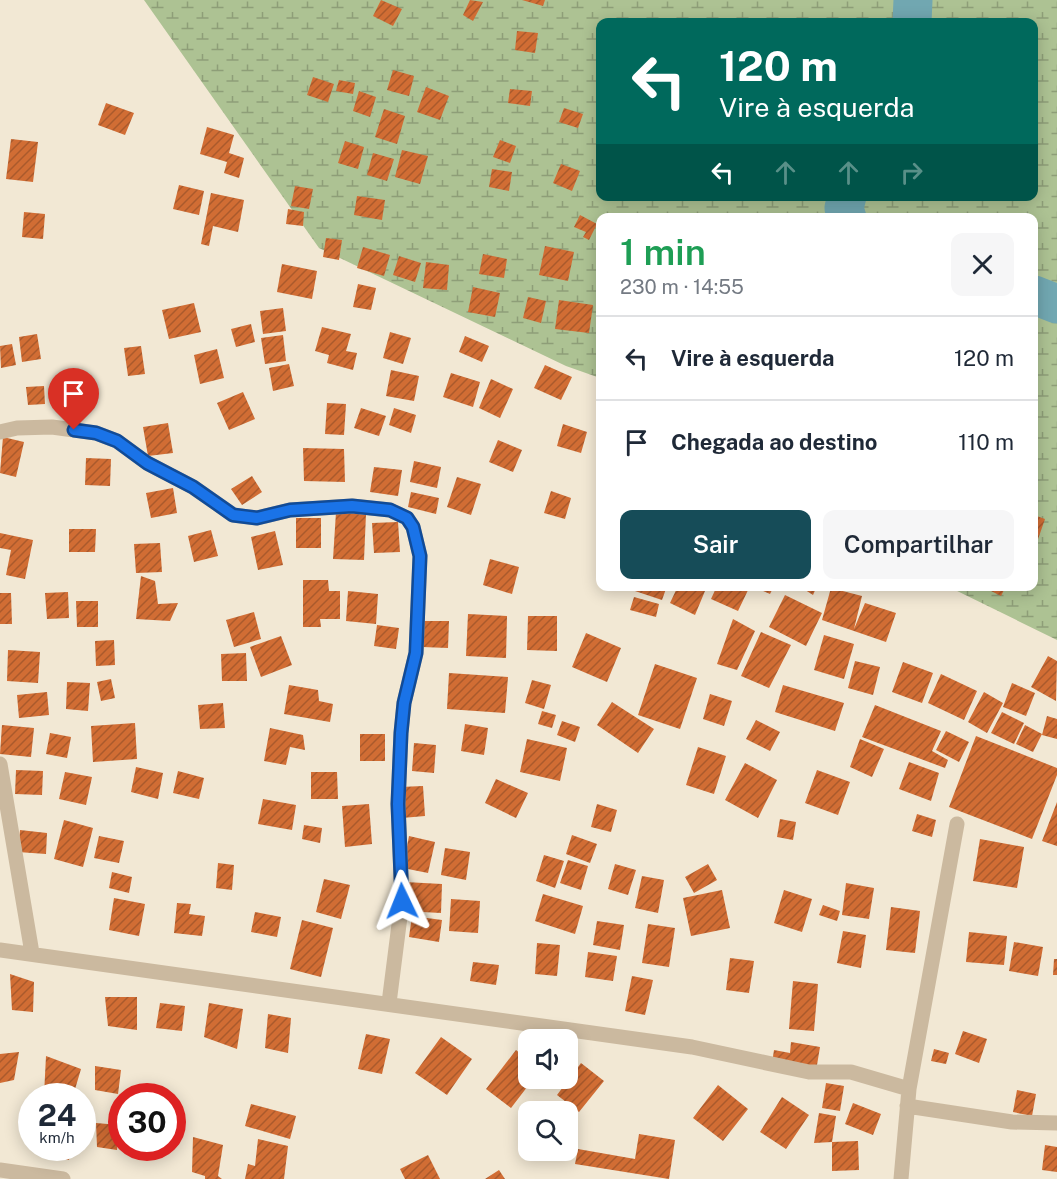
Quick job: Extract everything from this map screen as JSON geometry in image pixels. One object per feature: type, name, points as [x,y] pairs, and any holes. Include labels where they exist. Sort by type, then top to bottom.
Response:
[{"type":"street","points":[[0,432],[17,428],[52,427],[96,433],[117,441],[147,463],[193,487],[233,515],[257,518],[290,510],[352,506],[390,510],[407,518],[413,527],[420,556],[417,643],[401,733],[398,804],[402,901],[389,1003]]},
{"type":"street","points":[[0,764],[32,954]]},
{"type":"street","points":[[901,1179],[909,1089],[957,824]]},
{"type":"street","points":[[0,950],[692,1047],[809,1072],[851,1072],[909,1089]]},
{"type":"street","points":[[907,1106],[1012,1122],[1057,1123]]},
{"type":"street","points":[[0,1170],[63,1179]]},
{"type":"green space","points":[[144,0],[1057,0],[1057,640],[957,591],[1038,591],[1038,213],[596,213],[596,377],[566,366],[319,248]]},
{"type":"building","points":[[381,0],[402,9],[393,26],[373,16]]},
{"type":"building","points":[[470,0],[483,2],[473,21],[463,15]]},
{"type":"building","points":[[522,0],[545,0],[543,6]]},
{"type":"building","points":[[517,31],[538,33],[535,53],[515,50]]},
{"type":"building","points":[[393,70],[414,76],[409,96],[387,90]]},
{"type":"building","points":[[313,77],[334,84],[328,102],[307,95]]},
{"type":"building","points":[[339,80],[355,83],[353,94],[336,91]]},
{"type":"building","points":[[426,87],[449,96],[440,120],[417,112]]},
{"type":"building","points":[[510,89],[532,91],[530,106],[508,103]]},
{"type":"building","points":[[359,91],[376,97],[370,117],[353,111]]},
{"type":"building","points":[[106,103],[134,113],[125,135],[98,125]]},
{"type":"building","points":[[564,108],[583,114],[578,128],[559,122]]},
{"type":"building","points":[[384,109],[405,116],[397,144],[375,137]]},
{"type":"building","points":[[207,127],[234,135],[229,153],[244,158],[239,178],[224,173],[227,162],[200,154]]},
{"type":"building","points":[[11,139],[38,142],[33,182],[6,179]]},
{"type":"building","points":[[500,140],[516,146],[510,163],[493,157]]},
{"type":"building","points":[[345,141],[364,147],[358,169],[338,163]]},
{"type":"building","points":[[402,150],[428,156],[420,184],[395,177]]},
{"type":"building","points":[[373,153],[394,159],[387,181],[367,175]]},
{"type":"building","points":[[561,164],[580,171],[572,191],[553,183]]},
{"type":"building","points":[[492,169],[512,172],[509,191],[489,187]]},
{"type":"building","points":[[179,185],[204,191],[199,215],[173,209]]},
{"type":"building","points":[[295,186],[313,189],[309,209],[291,206]]},
{"type":"building","points":[[211,193],[244,200],[238,232],[213,226],[209,246],[201,244]]},
{"type":"building","points":[[357,196],[385,200],[382,220],[354,215]]},
{"type":"building","points":[[288,209],[304,212],[303,226],[286,224]]},
{"type":"building","points":[[24,212],[45,214],[43,239],[22,237]]},
{"type":"building","points":[[580,215],[596,223],[589,240],[583,237],[586,232],[574,227]]},
{"type":"building","points":[[326,238],[342,240],[339,260],[323,257]]},
{"type":"building","points":[[545,246],[574,252],[568,281],[539,275]]},
{"type":"building","points":[[363,247],[390,255],[384,276],[357,268]]},
{"type":"building","points":[[483,254],[507,259],[504,278],[479,274]]},
{"type":"building","points":[[399,256],[421,263],[415,282],[393,275]]},
{"type":"building","points":[[426,262],[449,265],[447,290],[423,288]]},
{"type":"building","points":[[282,264],[317,271],[312,299],[277,292]]},
{"type":"building","points":[[358,284],[376,288],[371,310],[353,307]]},
{"type":"building","points":[[473,287],[500,293],[495,317],[468,312]]},
{"type":"building","points":[[528,297],[546,301],[541,323],[523,318]]},
{"type":"building","points":[[559,300],[593,305],[589,333],[555,329]]},
{"type":"building","points":[[194,303],[201,332],[169,339],[162,310]]},
{"type":"building","points":[[283,308],[286,331],[263,334],[260,311]]},
{"type":"building","points":[[251,324],[255,342],[236,347],[231,329]]},
{"type":"building","points":[[322,327],[351,334],[346,351],[357,353],[353,370],[327,363],[329,355],[315,351]]},
{"type":"building","points":[[390,332],[411,338],[403,364],[383,358]]},
{"type":"building","points":[[37,334],[41,359],[22,362],[19,337]]},
{"type":"building","points":[[283,335],[286,361],[265,364],[261,338]]},
{"type":"building","points":[[465,336],[489,346],[482,362],[459,352]]},
{"type":"building","points":[[12,344],[16,365],[1,368],[0,346]]},
{"type":"building","points":[[141,346],[145,374],[128,376],[124,348]]},
{"type":"building","points":[[217,349],[224,378],[200,384],[194,355]]},
{"type":"building","points":[[289,364],[294,386],[273,391],[269,368]]},
{"type":"building","points":[[545,365],[572,377],[561,400],[534,388]]},
{"type":"building","points":[[391,370],[419,376],[414,401],[386,396]]},
{"type":"building","points":[[451,373],[480,382],[473,407],[443,397]]},
{"type":"building","points":[[491,379],[513,389],[500,418],[479,408]]},
{"type":"building","points":[[44,386],[45,404],[28,405],[26,387]]},
{"type":"building","points":[[243,392],[255,419],[229,430],[217,403]]},
{"type":"building","points":[[327,403],[346,404],[344,435],[325,434]]},
{"type":"building","points":[[361,408],[386,416],[379,436],[354,428]]},
{"type":"building","points":[[394,408],[416,415],[411,433],[389,425]]},
{"type":"building","points":[[168,423],[173,453],[148,456],[143,427]]},
{"type":"building","points":[[563,424],[587,432],[581,453],[557,446]]},
{"type":"building","points":[[3,437],[24,442],[16,477],[0,473]]},
{"type":"building","points":[[498,440],[522,450],[513,472],[489,462]]},
{"type":"building","points":[[303,448],[344,449],[345,482],[304,481]]},
{"type":"building","points":[[86,458],[111,459],[110,486],[85,485]]},
{"type":"building","points":[[414,461],[441,467],[437,488],[410,482]]},
{"type":"building","points":[[374,467],[402,470],[398,496],[370,492]]},
{"type":"building","points":[[252,476],[262,492],[242,505],[231,489]]},
{"type":"building","points":[[457,477],[481,484],[471,515],[447,507]]},
{"type":"building","points":[[173,488],[177,513],[151,518],[146,493]]},
{"type":"building","points":[[551,491],[571,498],[565,519],[544,513]]},
{"type":"building","points":[[411,492],[439,498],[436,514],[408,507]]},
{"type":"building","points":[[336,512],[366,514],[364,560],[333,559]]},
{"type":"building","points":[[1038,516],[1045,519],[1038,539]]},
{"type":"building","points":[[296,518],[321,518],[321,548],[296,548]]},
{"type":"building","points":[[398,522],[400,552],[374,553],[372,523]]},
{"type":"building","points":[[69,529],[96,529],[95,552],[69,552]]},
{"type":"building","points":[[211,530],[218,556],[194,562],[188,536]]},
{"type":"building","points":[[275,531],[283,565],[258,570],[251,537]]},
{"type":"building","points":[[0,533],[33,540],[25,579],[6,575],[11,550],[0,548]]},
{"type":"building","points":[[160,543],[162,572],[136,573],[134,544]]},
{"type":"building","points":[[490,559],[519,567],[512,594],[483,585]]},
{"type":"building","points":[[141,576],[155,581],[158,604],[178,603],[170,621],[136,619]]},
{"type":"building","points":[[303,580],[328,580],[329,591],[340,591],[340,619],[320,619],[321,627],[303,627]]},
{"type":"building","points":[[348,591],[378,594],[376,624],[346,621]]},
{"type":"building","points":[[635,591],[665,591],[662,600]]},
{"type":"building","points":[[676,591],[705,591],[695,615],[670,603]]},
{"type":"building","points":[[715,591],[748,591],[738,611],[711,599]]},
{"type":"building","points":[[830,591],[843,591],[862,596],[854,629],[865,603],[896,613],[886,642],[822,620]]},
{"type":"building","points":[[991,591],[1004,591],[1001,596]]},
{"type":"building","points":[[68,592],[69,618],[47,619],[45,593]]},
{"type":"building","points":[[0,593],[11,593],[12,624],[0,624]]},
{"type":"building","points":[[785,595],[822,613],[806,646],[769,627]]},
{"type":"building","points":[[634,597],[659,604],[656,617],[630,610]]},
{"type":"building","points":[[76,601],[98,601],[98,627],[77,627]]},
{"type":"building","points":[[254,612],[261,639],[234,647],[226,620]]},
{"type":"building","points":[[468,614],[507,616],[506,658],[466,656]]},
{"type":"building","points":[[528,616],[557,616],[557,651],[527,650]]},
{"type":"building","points":[[733,619],[755,631],[737,670],[717,664]]},
{"type":"building","points":[[422,621],[449,621],[448,648],[422,647]]},
{"type":"building","points":[[377,625],[399,628],[396,649],[374,646]]},
{"type":"building","points":[[761,632],[791,645],[769,688],[741,676]]},
{"type":"building","points":[[586,633],[621,648],[607,682],[572,667]]},
{"type":"building","points":[[824,635],[854,644],[844,679],[814,670]]},
{"type":"building","points":[[281,636],[292,665],[261,677],[250,647]]},
{"type":"building","points":[[114,640],[115,665],[96,666],[95,641]]},
{"type":"building","points":[[8,650],[40,652],[38,683],[7,681]]},
{"type":"building","points":[[246,653],[247,681],[222,681],[221,654]]},
{"type":"building","points":[[1048,656],[1057,661],[1056,701],[1031,687]]},
{"type":"building","points":[[855,661],[880,667],[873,695],[848,688]]},
{"type":"building","points":[[903,662],[933,673],[922,703],[892,692]]},
{"type":"building","points":[[655,664],[697,678],[680,729],[638,715]]},
{"type":"building","points":[[449,673],[508,677],[505,713],[447,709]]},
{"type":"building","points":[[941,674],[977,691],[964,720],[928,703]]},
{"type":"building","points":[[111,679],[115,698],[101,701],[97,682]]},
{"type":"building","points":[[532,680],[551,685],[544,709],[525,703]]},
{"type":"building","points":[[67,682],[90,683],[88,711],[66,709]]},
{"type":"building","points":[[1012,683],[1035,693],[1026,716],[1003,707]]},
{"type":"building","points":[[289,685],[318,690],[319,701],[333,704],[330,722],[284,714]]},
{"type":"building","points":[[783,685],[844,703],[835,731],[775,712]]},
{"type":"building","points":[[47,692],[49,715],[19,718],[17,695]]},
{"type":"building","points":[[984,692],[1003,703],[987,733],[968,722]]},
{"type":"building","points":[[710,694],[732,701],[724,726],[703,719]]},
{"type":"building","points":[[612,702],[654,729],[638,753],[597,725]]},
{"type":"building","points":[[223,703],[225,728],[200,729],[198,705]]},
{"type":"building","points":[[875,705],[941,731],[932,751],[948,760],[945,768],[862,737]]},
{"type":"building","points":[[542,711],[556,715],[552,728],[538,724]]},
{"type":"building","points":[[1002,712],[1024,723],[1014,744],[991,733]]},
{"type":"building","points":[[1047,716],[1057,719],[1057,739],[1042,735]]},
{"type":"building","points":[[756,720],[780,732],[770,751],[746,739]]},
{"type":"building","points":[[562,721],[580,727],[575,742],[557,735]]},
{"type":"building","points":[[135,723],[137,759],[93,762],[91,726]]},
{"type":"building","points":[[465,724],[488,728],[484,755],[461,751]]},
{"type":"building","points":[[2,725],[34,728],[31,757],[0,754]]},
{"type":"building","points":[[1025,725],[1042,734],[1033,752],[1016,744]]},
{"type":"building","points":[[270,728],[303,735],[305,750],[290,747],[286,765],[264,761]]},
{"type":"building","points":[[946,731],[969,742],[959,762],[936,750]]},
{"type":"building","points":[[50,733],[71,737],[67,758],[46,754]]},
{"type":"building","points":[[360,734],[385,734],[385,761],[360,761]]},
{"type":"building","points":[[976,736],[1057,768],[1057,775],[1032,839],[949,807]]},
{"type":"building","points":[[527,739],[567,748],[560,781],[520,772]]},
{"type":"building","points":[[860,739],[884,749],[872,777],[850,767]]},
{"type":"building","points":[[414,743],[436,745],[434,773],[412,771]]},
{"type":"building","points":[[698,747],[726,756],[714,794],[686,785]]},
{"type":"building","points":[[909,762],[939,773],[931,801],[899,789]]},
{"type":"building","points":[[745,763],[777,780],[758,818],[725,800]]},
{"type":"building","points":[[136,767],[163,773],[158,799],[131,792]]},
{"type":"building","points":[[16,770],[43,771],[42,795],[15,794]]},
{"type":"building","points":[[817,770],[850,782],[838,815],[805,803]]},
{"type":"building","points":[[178,771],[204,778],[199,799],[173,793]]},
{"type":"building","points":[[65,772],[92,777],[86,805],[59,799]]},
{"type":"building","points":[[311,772],[337,772],[338,799],[311,799]]},
{"type":"building","points":[[496,779],[528,793],[516,818],[485,803]]},
{"type":"building","points":[[423,786],[425,816],[402,818],[400,787]]},
{"type":"building","points":[[263,799],[296,805],[292,830],[258,824]]},
{"type":"building","points":[[1057,802],[1057,846],[1042,841]]},
{"type":"building","points":[[369,804],[372,844],[345,847],[342,806]]},
{"type":"building","points":[[597,804],[617,810],[611,832],[591,827]]},
{"type":"building","points":[[917,814],[936,820],[932,837],[912,831]]},
{"type":"building","points":[[780,819],[796,822],[793,840],[777,837]]},
{"type":"building","points":[[64,820],[93,828],[83,867],[54,859]]},
{"type":"building","points":[[304,825],[322,828],[320,843],[302,839]]},
{"type":"building","points":[[20,830],[47,833],[46,854],[18,852]]},
{"type":"building","points":[[572,835],[597,844],[590,863],[566,854]]},
{"type":"building","points":[[99,836],[124,841],[119,863],[94,858]]},
{"type":"building","points":[[409,836],[435,842],[428,873],[403,868]]},
{"type":"building","points":[[980,839],[1024,847],[1017,888],[973,881]]},
{"type":"building","points":[[445,848],[470,852],[466,880],[441,875]]},
{"type":"building","points":[[544,855],[564,861],[555,888],[536,881]]},
{"type":"building","points":[[568,860],[588,866],[581,890],[560,883]]},
{"type":"building","points":[[218,863],[234,865],[232,890],[216,888]]},
{"type":"building","points":[[615,864],[636,870],[628,895],[608,889]]},
{"type":"building","points":[[708,864],[717,880],[694,893],[685,877]]},
{"type":"building","points":[[112,872],[132,877],[129,893],[109,888]]},
{"type":"building","points":[[642,876],[664,880],[658,913],[635,908]]},
{"type":"building","points":[[324,879],[350,885],[341,919],[316,912]]},
{"type":"building","points":[[405,882],[442,884],[441,913],[403,911]]},
{"type":"building","points":[[846,883],[874,888],[869,919],[842,915]]},
{"type":"building","points":[[722,890],[730,928],[691,936],[683,898]]},
{"type":"building","points":[[784,890],[812,899],[802,932],[774,923]]},
{"type":"building","points":[[543,894],[583,906],[575,934],[535,921]]},
{"type":"building","points":[[114,898],[145,904],[139,936],[109,930]]},
{"type":"building","points":[[451,899],[480,901],[478,933],[449,931]]},
{"type":"building","points":[[177,903],[191,904],[189,914],[205,916],[202,936],[174,933]]},
{"type":"building","points":[[823,905],[840,911],[837,921],[819,915]]},
{"type":"building","points":[[891,907],[920,911],[915,953],[886,950]]},
{"type":"building","points":[[255,912],[281,917],[277,937],[251,932]]},
{"type":"building","points":[[412,916],[442,920],[439,942],[409,937]]},
{"type":"building","points":[[302,920],[333,928],[321,977],[290,969]]},
{"type":"building","points":[[597,921],[624,925],[620,950],[593,945]]},
{"type":"building","points":[[648,924],[675,928],[669,967],[642,963]]},
{"type":"building","points":[[843,931],[866,935],[861,968],[837,963]]},
{"type":"building","points":[[969,932],[1007,936],[1004,965],[966,962]]},
{"type":"building","points":[[1014,942],[1043,947],[1038,976],[1009,971]]},
{"type":"building","points":[[537,943],[560,945],[557,976],[535,974]]},
{"type":"building","points":[[588,952],[617,956],[613,981],[585,977]]},
{"type":"building","points":[[730,958],[754,961],[749,993],[726,990]]},
{"type":"building","points":[[1054,959],[1057,959],[1057,975],[1053,975]]},
{"type":"building","points":[[473,962],[499,965],[496,985],[470,981]]},
{"type":"building","points":[[10,974],[34,982],[33,1012],[12,1010]]},
{"type":"building","points":[[632,976],[653,980],[645,1015],[625,1011]]},
{"type":"building","points":[[793,981],[818,984],[814,1031],[789,1029]]},
{"type":"building","points":[[105,997],[137,997],[137,1030],[108,1026]]},
{"type":"building","points":[[160,1003],[185,1006],[182,1031],[156,1028]]},
{"type":"building","points":[[209,1003],[243,1009],[237,1049],[204,1037]]},
{"type":"building","points":[[268,1014],[291,1018],[288,1053],[265,1048]]},
{"type":"building","points":[[963,1031],[987,1039],[979,1063],[955,1054]]},
{"type":"building","points":[[366,1034],[390,1039],[382,1074],[358,1069]]},
{"type":"building","points":[[441,1037],[472,1059],[447,1095],[415,1073]]},
{"type":"building","points":[[791,1042],[820,1047],[816,1071],[772,1063],[774,1050],[790,1053]]},
{"type":"building","points":[[934,1049],[949,1053],[946,1064],[931,1061]]},
{"type":"building","points":[[516,1050],[518,1052],[518,1089],[526,1089],[511,1108],[486,1089]]},
{"type":"building","points":[[19,1052],[14,1080],[0,1083],[0,1054]]},
{"type":"building","points":[[46,1056],[81,1069],[77,1083],[45,1083]]},
{"type":"building","points":[[581,1063],[604,1081],[579,1112],[578,1101],[565,1101],[557,1095],[562,1089],[578,1089],[578,1067]]},
{"type":"building","points":[[95,1066],[121,1070],[119,1083],[108,1083],[108,1092],[96,1090]]},
{"type":"building","points":[[826,1083],[844,1086],[840,1111],[822,1108]]},
{"type":"building","points":[[718,1085],[748,1109],[723,1141],[693,1118]]},
{"type":"building","points":[[1017,1090],[1036,1094],[1032,1116],[1013,1112]]},
{"type":"building","points":[[782,1097],[809,1115],[786,1149],[760,1132]]},
{"type":"building","points":[[853,1103],[881,1114],[873,1135],[845,1124]]},
{"type":"building","points":[[251,1104],[296,1116],[290,1139],[245,1126]]},
{"type":"building","points":[[819,1113],[836,1116],[832,1142],[814,1143]]},
{"type":"building","points":[[96,1123],[108,1124],[108,1149],[97,1147]]},
{"type":"building","points":[[639,1134],[675,1140],[669,1179],[575,1164],[578,1161],[578,1149],[635,1159]]},
{"type":"building","points":[[193,1137],[223,1145],[218,1176],[222,1179],[205,1179],[205,1176],[192,1172]]},
{"type":"building","points":[[258,1139],[288,1146],[284,1179],[245,1179],[248,1164],[255,1166]]},
{"type":"building","points":[[858,1141],[859,1170],[832,1171],[832,1142]]},
{"type":"building","points":[[1045,1145],[1057,1147],[1057,1172],[1042,1170]]},
{"type":"building","points":[[428,1155],[440,1179],[405,1179],[400,1169]]},
{"type":"building","points":[[499,1170],[505,1179],[485,1179]]},
{"type":"waterway","points":[[912,18],[913,0]]},
{"type":"waterway","points":[[846,201],[846,213]]},
{"type":"waterway","points":[[1038,297],[1057,304]]},
{"type":"route","points":[[74,430],[96,433],[117,441],[147,463],[193,487],[233,515],[257,518],[290,510],[352,506],[390,510],[407,518],[413,527],[420,556],[416,653],[404,703],[401,733],[398,804],[402,901]]}]
